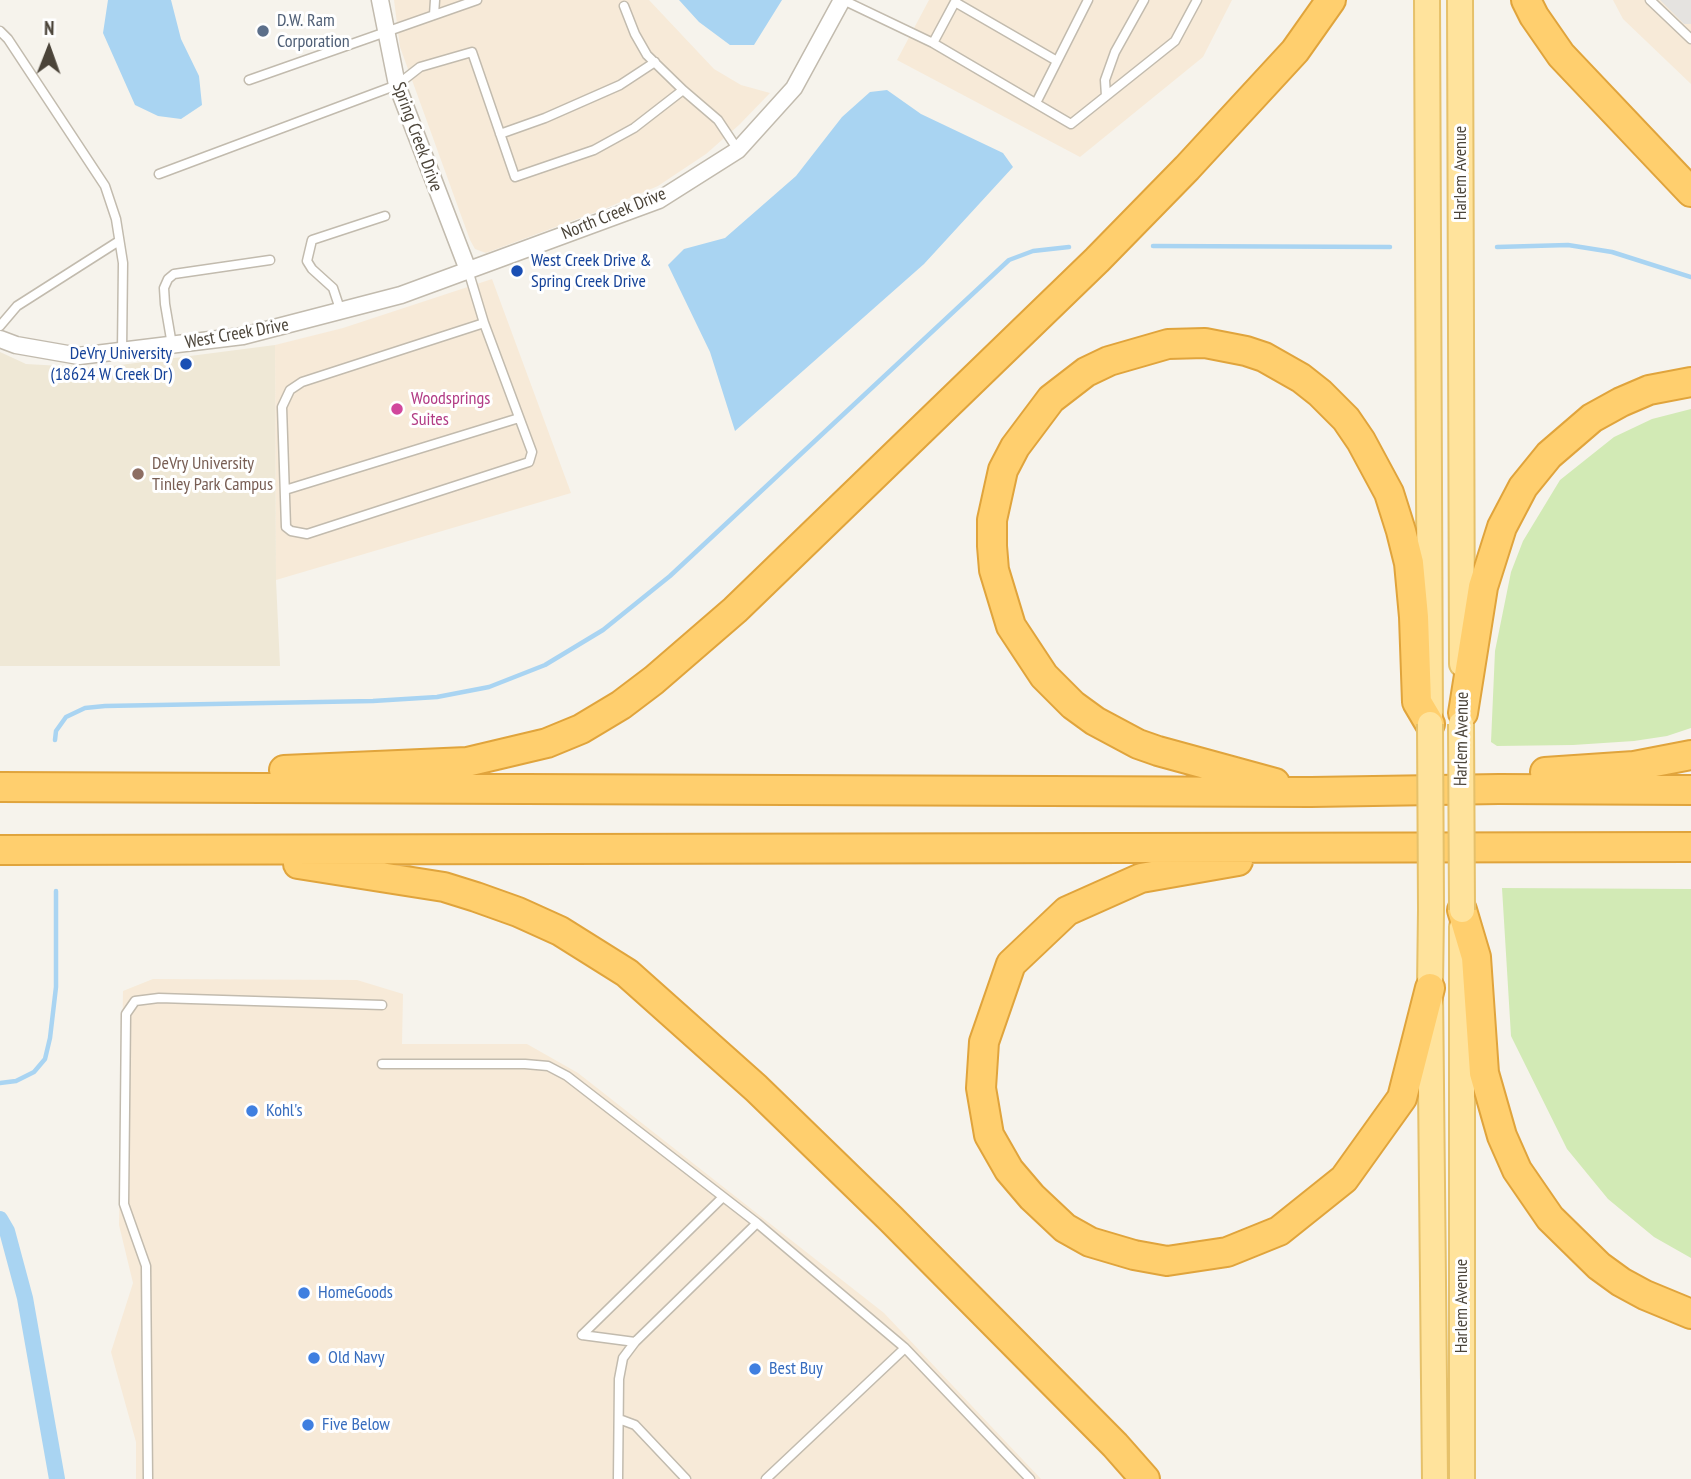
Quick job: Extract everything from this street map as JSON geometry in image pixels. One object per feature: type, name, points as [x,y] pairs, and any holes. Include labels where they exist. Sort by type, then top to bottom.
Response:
[{"type":"highway","points":[[0,785],[467,762],[547,743],[581,729],[621,705],[654,680],[735,610],[1097,260],[1295,51],[1331,0]]},
{"type":"highway","points":[[1526,0],[1561,55],[1691,192]]},
{"type":"highway","points":[[1311,792],[1158,751],[1116,733],[1073,705],[1044,676],[1018,639],[1002,600],[992,547],[992,520],[1000,481],[1015,447],[1034,419],[1051,399],[1086,372],[1108,360],[1151,347],[1191,343],[1221,345],[1264,357],[1281,366],[1301,378],[1334,406],[1361,441],[1373,462],[1389,494],[1401,531],[1409,563],[1417,702],[1430,724]]},
{"type":"highway","points":[[1462,718],[1483,587],[1495,544],[1523,487],[1549,455],[1592,418],[1649,390],[1691,382]]},
{"type":"highway","points":[[1499,789],[1530,773],[1634,766],[1691,755]]},
{"type":"highway","points":[[0,785],[1311,792],[1691,790]]},
{"type":"highway","points":[[1648,847],[1691,856]]},
{"type":"highway","points":[[0,850],[1691,847]]},
{"type":"highway","points":[[1317,848],[1141,878],[1067,911],[1011,964],[984,1042],[981,1088],[989,1135],[1009,1170],[1065,1228],[1090,1242],[1134,1255],[1167,1261],[1227,1252],[1279,1231],[1344,1179],[1402,1098],[1430,988]]},
{"type":"highway","points":[[208,850],[444,887],[518,912],[560,931],[627,973],[804,1134],[969,1296],[1145,1479]]},
{"type":"highway","points":[[1462,910],[1476,957],[1483,1073],[1502,1136],[1517,1170],[1550,1218],[1600,1266],[1645,1295],[1691,1314]]},
{"type":"main road","name":"Harlem Avenue","points":[[1427,0],[1430,988],[1435,1479]]},
{"type":"main road","name":"Harlem Avenue","points":[[1460,0],[1462,1479]]},
{"type":"street","name":"Spring Creek Drive","points":[[380,0],[397,85],[468,270]]},
{"type":"street","name":"North Creek Drive","points":[[468,270],[659,200],[738,150],[794,88],[843,0]]},
{"type":"street","name":"West Creek Drive","points":[[0,339],[16,345],[79,356],[243,336],[401,295],[468,270]]},
{"type":"lane","points":[[434,15],[435,0]]},
{"type":"lane","points":[[249,80],[477,0]]},
{"type":"lane","points":[[843,0],[933,43],[1071,124],[1175,41],[1197,0]]},
{"type":"lane","points":[[1036,103],[1088,0]]},
{"type":"lane","points":[[1106,96],[1105,80],[1115,52],[1144,0]]},
{"type":"lane","points":[[1650,0],[1689,35]]},
{"type":"lane","points":[[933,43],[955,1],[1057,61]]},
{"type":"lane","points":[[624,6],[647,55],[718,120],[738,150]]},
{"type":"lane","points":[[0,31],[8,39],[105,186],[116,219],[123,263],[122,352]]},
{"type":"lane","points":[[159,174],[397,85],[420,68],[472,52],[515,177],[594,150],[634,128],[683,90]]},
{"type":"lane","points":[[500,134],[545,118],[620,85],[655,62]]},
{"type":"lane","points":[[341,312],[333,288],[307,261],[312,240],[385,216]]},
{"type":"lane","points":[[0,326],[17,306],[119,241]]},
{"type":"lane","points":[[172,345],[164,288],[168,279],[174,274],[270,260]]},
{"type":"lane","points":[[468,270],[484,323],[532,452],[529,462],[307,534],[291,531],[286,527],[282,407],[290,390],[302,383],[484,323]]},
{"type":"lane","points":[[285,490],[519,418]]},
{"type":"lane","points":[[148,1479],[146,1266],[124,1204],[126,1014],[135,1001],[159,998],[382,1004]]},
{"type":"lane","points":[[382,1064],[525,1064],[548,1066],[567,1076],[757,1223],[905,1348],[1030,1479]]},
{"type":"lane","points":[[635,1342],[582,1335],[723,1197]]},
{"type":"lane","points":[[618,1479],[619,1379],[623,1358],[635,1342],[757,1223]]},
{"type":"lane","points":[[766,1479],[905,1348]]},
{"type":"lane","points":[[619,1419],[635,1425],[686,1479]]},
{"type":"shaded area","points":[[394,0],[649,0],[714,69],[741,85],[770,93],[706,154],[658,186],[486,253],[475,249],[470,240],[400,47]]},
{"type":"shaded area","points":[[929,0],[1232,0],[1203,57],[1080,157],[897,60]]},
{"type":"shaded area","points":[[1613,0],[1691,0],[1691,84],[1623,19]]},
{"type":"shaded area","points":[[1660,0],[1691,0],[1691,24],[1684,24]]},
{"type":"shaded area","points":[[492,279],[571,493],[276,580],[275,345],[343,328]]},
{"type":"shaded area","name":"DeVry University Tinley Park Campus","points":[[275,345],[276,580],[280,666],[0,666],[0,352],[26,364],[97,368]]},
{"type":"shaded area","points":[[153,979],[357,980],[403,994],[402,1044],[527,1044],[578,1073],[884,1313],[1041,1479],[136,1479],[136,1442],[111,1352],[133,1283],[119,1225],[123,991]]},
{"type":"green space","points":[[1691,409],[1691,728],[1667,736],[1634,741],[1497,746],[1491,742],[1495,651],[1511,572],[1523,541],[1560,480],[1614,437],[1652,419]]},
{"type":"green space","points":[[1502,888],[1691,889],[1691,1258],[1654,1237],[1608,1199],[1567,1149],[1511,1036]]},
{"type":"water","points":[[108,0],[171,0],[181,39],[199,76],[202,105],[181,119],[158,116],[135,105],[103,33]]},
{"type":"water","points":[[679,0],[782,0],[754,45],[730,45],[699,22]]},
{"type":"water","points":[[887,90],[921,114],[1003,153],[1013,167],[924,264],[735,431],[710,352],[668,265],[684,249],[725,238],[796,176],[842,117],[870,92]]},
{"type":"waterway","points":[[1497,247],[1568,245],[1612,252],[1691,277]]},
{"type":"waterway","points":[[1153,246],[1390,247]]},
{"type":"waterway","points":[[55,740],[56,731],[66,717],[85,708],[437,697],[489,687],[545,665],[603,630],[670,576],[1009,260],[1033,251],[1069,247]]},
{"type":"waterway","points":[[0,1083],[16,1081],[34,1072],[45,1059],[56,987],[56,891]]},
{"type":"waterway","points":[[0,1219],[7,1231],[25,1298],[57,1479]]},
{"type":"place","name":"D.W. Ram Corporation","points":[[263,31]]},
{"type":"place","name":"West Creek Drive & Spring Creek Drive","points":[[517,271]]},
{"type":"place","name":"DeVry University (18624 W Creek Dr)","points":[[186,364]]},
{"type":"place","name":"Woodsprings Suites","points":[[397,409]]},
{"type":"place","name":"DeVry University Tinley Park Campus","points":[[138,474]]},
{"type":"place","name":"Kohl's","points":[[252,1111]]},
{"type":"place","name":"HomeGoods","points":[[304,1293]]},
{"type":"place","name":"Old Navy","points":[[314,1358]]},
{"type":"place","name":"Best Buy","points":[[755,1369]]},
{"type":"place","name":"Five Below","points":[[308,1425]]}]
